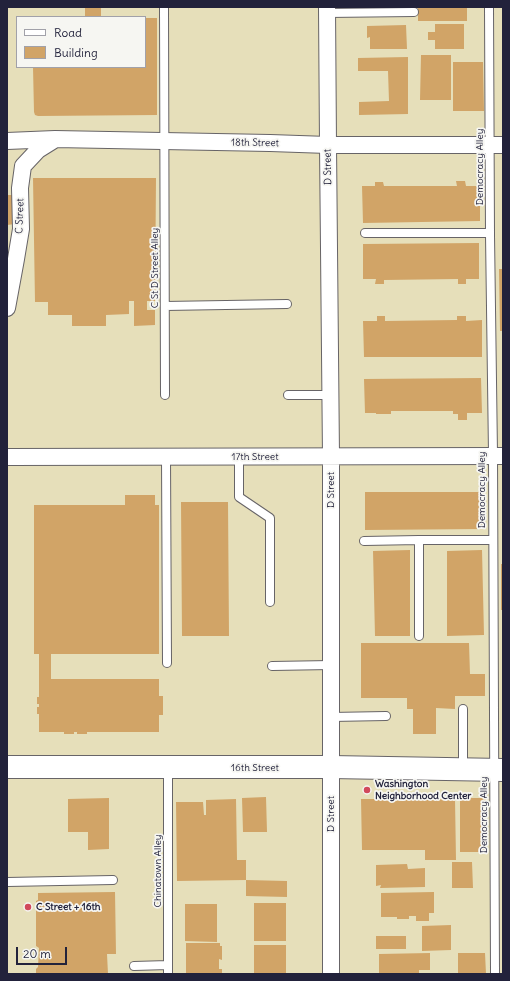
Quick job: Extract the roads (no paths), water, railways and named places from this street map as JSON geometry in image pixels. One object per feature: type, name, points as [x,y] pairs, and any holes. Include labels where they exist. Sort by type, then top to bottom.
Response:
[{"type":"main road","name":"16th Street","points":[[7,767],[331,767],[498,770]]},
{"type":"street","name":"D Street","points":[[327,10],[331,457],[331,974]]},
{"type":"street","name":"18th Street","points":[[7,141],[55,139],[328,145],[496,145]]},
{"type":"street","name":"C Street","points":[[7,308],[20,229],[20,188],[23,166],[38,150],[55,139]]},
{"type":"street","name":"17th Street","points":[[7,457],[498,456]]},
{"type":"lane","name":"C St D Street Alley","points":[[164,7],[165,395]]},
{"type":"lane","name":"Democracy Alley","points":[[490,7],[496,145],[490,233],[498,456],[492,540],[494,715],[498,770],[495,974]]},
{"type":"lane","points":[[327,10],[414,12]]},
{"type":"lane","points":[[365,233],[490,233]]},
{"type":"lane","points":[[165,306],[287,304]]},
{"type":"lane","points":[[288,395],[330,395]]},
{"type":"lane","points":[[166,457],[167,663]]},
{"type":"lane","points":[[239,457],[240,497],[270,518],[270,602]]},
{"type":"lane","points":[[364,540],[492,540]]},
{"type":"lane","points":[[419,540],[419,636]]},
{"type":"lane","points":[[272,666],[331,665]]},
{"type":"lane","points":[[463,709],[463,770]]},
{"type":"lane","points":[[494,715],[503,715]]},
{"type":"lane","points":[[331,717],[386,716]]},
{"type":"lane","name":"Chinatown Alley","points":[[168,768],[168,970]]},
{"type":"lane","points":[[7,882],[113,880]]},
{"type":"lane","points":[[134,966],[168,970]]},
{"type":"place","name":"Washington Neighborhood Center","points":[[367,790]]},
{"type":"place","name":"C Street + 16th","points":[[28,907]]}]
